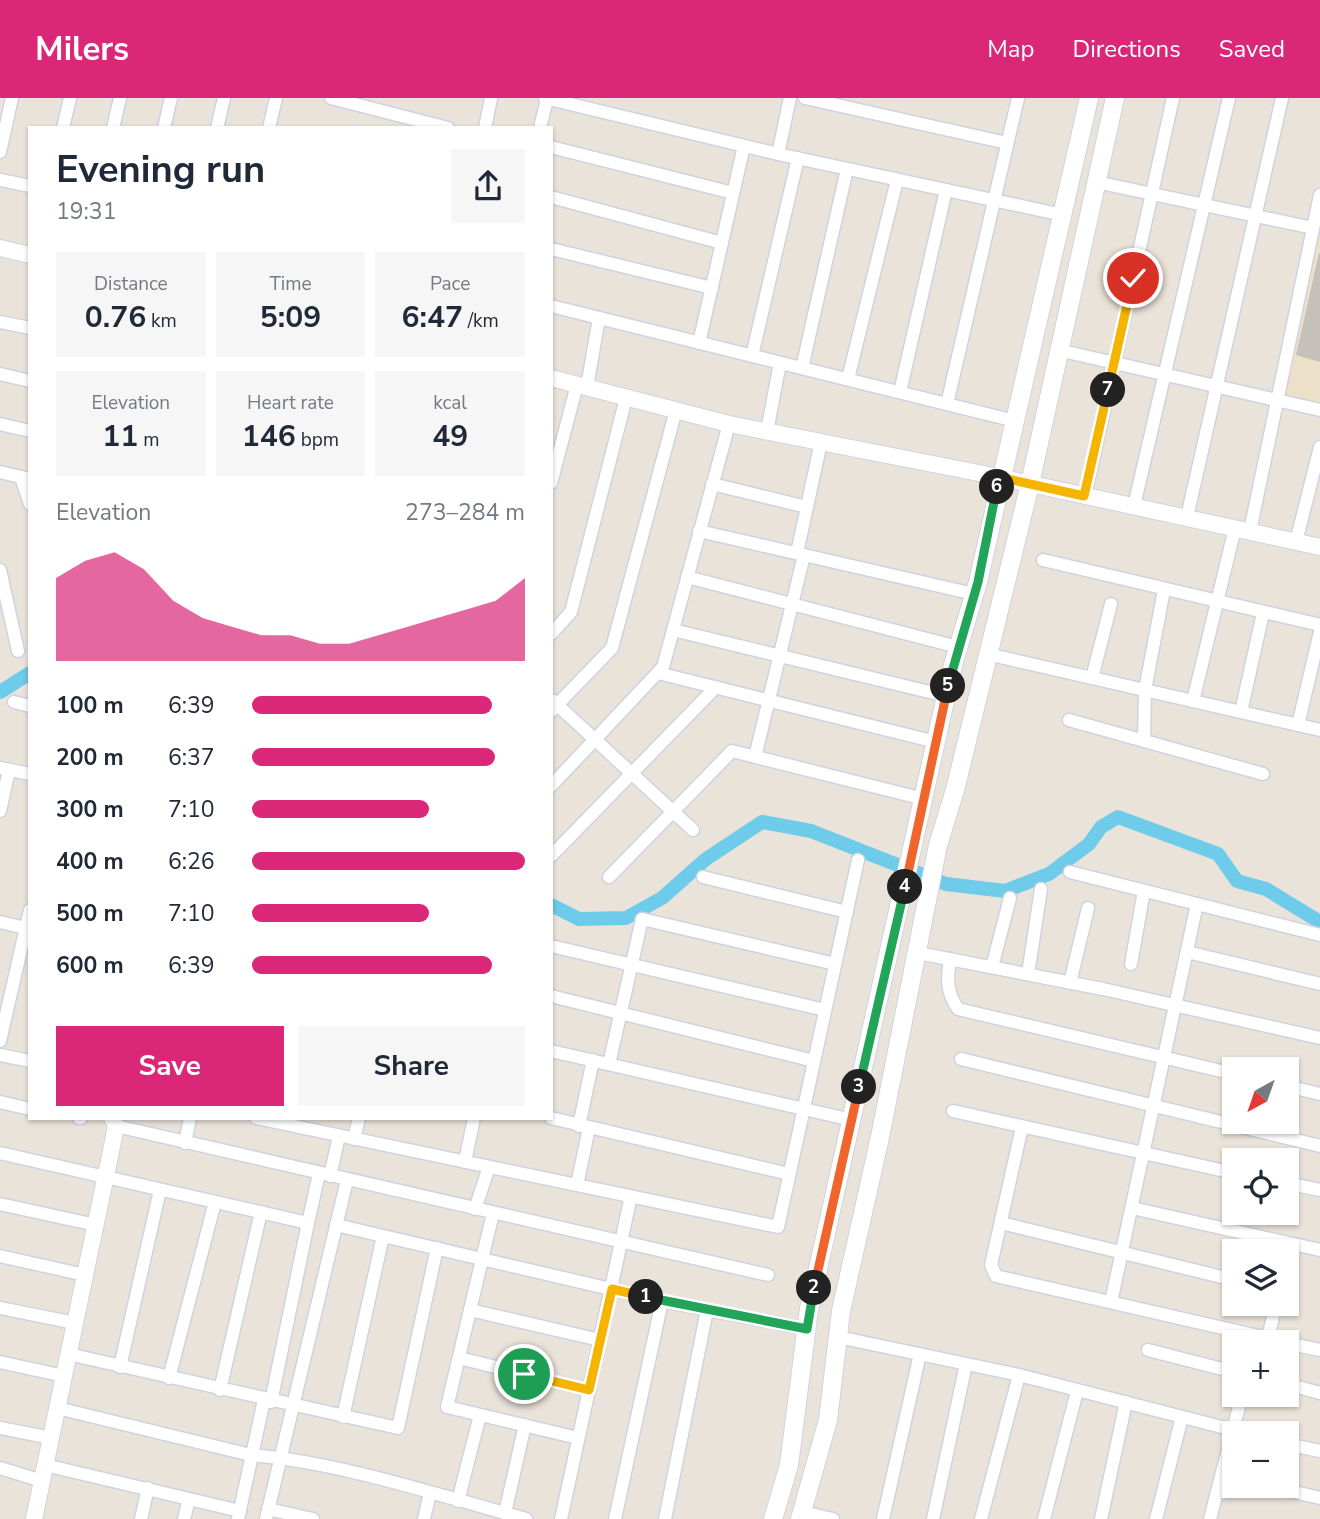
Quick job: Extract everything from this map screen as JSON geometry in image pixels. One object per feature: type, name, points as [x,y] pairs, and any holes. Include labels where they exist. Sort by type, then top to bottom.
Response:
[{"type":"main road","points":[[773,1519],[789,1465],[807,1329],[946,696],[974,594],[1089,98]]},
{"type":"main road","points":[[801,1515],[828,1420],[838,1337],[938,845],[955,790],[1030,484],[1115,98]]},
{"type":"street","points":[[0,152],[12,98]]},
{"type":"street","points":[[63,126],[69,98]]},
{"type":"street","points":[[113,126],[120,98]]},
{"type":"street","points":[[164,126],[171,98]]},
{"type":"street","points":[[217,126],[224,98]]},
{"type":"street","points":[[269,126],[276,98]]},
{"type":"street","points":[[331,98],[440,126]]},
{"type":"street","points":[[485,126],[491,98]]},
{"type":"street","points":[[540,126],[546,98],[778,154],[1063,215]]},
{"type":"street","points":[[778,154],[790,98]]},
{"type":"street","points":[[805,98],[1007,143]]},
{"type":"street","points":[[947,404],[1018,98]]},
{"type":"street","points":[[1084,496],[1173,98]]},
{"type":"street","points":[[1134,506],[1228,98]]},
{"type":"street","points":[[1187,517],[1282,98]]},
{"type":"street","points":[[699,343],[744,146]]},
{"type":"street","points":[[553,148],[733,194]]},
{"type":"street","points":[[751,356],[798,158]]},
{"type":"street","points":[[802,368],[847,169]]},
{"type":"street","points":[[0,180],[28,186]]},
{"type":"street","points":[[848,380],[897,180]]},
{"type":"street","points":[[1096,182],[1313,228]]},
{"type":"street","points":[[900,392],[946,190]]},
{"type":"street","points":[[1194,701],[1217,602],[1242,529],[1277,400],[1320,195]]},
{"type":"street","points":[[553,198],[722,243]]},
{"type":"street","points":[[0,248],[28,255]]},
{"type":"street","points":[[553,249],[712,288]]},
{"type":"street","points":[[553,306],[1015,421]]},
{"type":"street","points":[[555,456],[582,386],[599,318]]},
{"type":"street","points":[[0,321],[28,328]]},
{"type":"street","points":[[1058,350],[1320,410]]},
{"type":"street","points":[[767,431],[780,363]]},
{"type":"street","points":[[0,374],[28,381]]},
{"type":"street","points":[[553,379],[729,424],[999,477],[1320,547]]},
{"type":"street","points":[[553,630],[571,612],[626,398]]},
{"type":"street","points":[[676,410],[612,648],[553,705],[693,830]]},
{"type":"street","points":[[0,424],[28,431]]},
{"type":"street","points":[[553,784],[663,667],[729,424]]},
{"type":"street","points":[[755,757],[792,604],[807,507],[821,442]]},
{"type":"street","points":[[1296,541],[1320,447]]},
{"type":"street","points":[[0,472],[25,478]]},
{"type":"street","points":[[712,484],[807,507]]},
{"type":"street","points":[[699,531],[974,594]]},
{"type":"street","points":[[1043,560],[1320,625]]},
{"type":"street","points":[[0,571],[18,651]]},
{"type":"street","points":[[687,577],[958,647]]},
{"type":"street","points":[[1144,741],[1145,690],[1164,590]]},
{"type":"street","points":[[1092,678],[1111,604]]},
{"type":"street","points":[[1241,712],[1263,613]]},
{"type":"street","points":[[673,629],[946,696]]},
{"type":"street","points":[[1298,725],[1320,632]]},
{"type":"street","points":[[987,654],[1320,730]]},
{"type":"street","points":[[658,673],[936,742]]},
{"type":"street","points":[[553,854],[716,687]]},
{"type":"street","points":[[15,702],[28,705]]},
{"type":"street","points":[[1069,720],[1263,774]]},
{"type":"street","points":[[609,877],[732,751],[924,799]]},
{"type":"street","points":[[0,811],[5,769],[28,774]]},
{"type":"street","points":[[275,1120],[303,1123],[339,1136],[778,1227],[858,860]]},
{"type":"street","points":[[1070,873],[1320,935]]},
{"type":"street","points":[[703,877],[847,912]]},
{"type":"street","points":[[1028,974],[1041,889]]},
{"type":"street","points":[[1130,964],[1144,891]]},
{"type":"street","points":[[992,967],[1010,898]]},
{"type":"street","points":[[1111,1302],[1197,904]]},
{"type":"street","points":[[1070,982],[1088,908]]},
{"type":"street","points":[[609,1064],[642,919],[835,964]]},
{"type":"street","points":[[0,922],[28,928],[0,1041]]},
{"type":"street","points":[[553,946],[825,1010]]},
{"type":"street","points":[[1187,952],[1320,984]]},
{"type":"street","points":[[918,953],[1070,982],[1320,1038]]},
{"type":"street","points":[[950,959],[947,982],[950,998],[958,1009],[1222,1071]]},
{"type":"street","points":[[553,996],[814,1061]]},
{"type":"street","points":[[553,1051],[852,1120]]},
{"type":"street","points":[[0,1055],[28,1061]]},
{"type":"street","points":[[961,1059],[1320,1146]]},
{"type":"street","points":[[577,1185],[593,1060]]},
{"type":"street","points":[[1299,1089],[1320,1094]]},
{"type":"street","points":[[0,1102],[28,1109]]},
{"type":"street","points":[[953,1111],[1222,1171]]},
{"type":"street","points":[[553,1119],[789,1174]]},
{"type":"street","points":[[185,1143],[190,1120]]},
{"type":"street","points":[[354,1139],[359,1120]]},
{"type":"street","points":[[465,1162],[474,1120]]},
{"type":"street","points":[[34,1519],[106,1176],[114,1122],[185,1143],[768,1275]]},
{"type":"street","points":[[1022,1127],[991,1265],[996,1276],[1226,1330]]},
{"type":"street","points":[[45,1465],[148,1488],[239,1515],[251,1455],[268,1401],[308,1223],[339,1136]]},
{"type":"street","points":[[0,1153],[308,1223]]},
{"type":"street","points":[[475,1209],[489,1167]]},
{"type":"street","points":[[313,1519],[267,1514],[347,1180]]},
{"type":"street","points":[[1299,1186],[1320,1190]]},
{"type":"street","points":[[120,1367],[160,1190]]},
{"type":"street","points":[[561,1519],[631,1196]]},
{"type":"street","points":[[169,1378],[215,1202]]},
{"type":"street","points":[[0,1204],[96,1225]]},
{"type":"street","points":[[1132,1208],[1268,1239]]},
{"type":"street","points":[[220,1390],[261,1212]]},
{"type":"street","points":[[493,1213],[447,1407],[579,1438]]},
{"type":"street","points":[[1001,1223],[1222,1277]]},
{"type":"street","points":[[336,1224],[662,1301],[807,1329]]},
{"type":"street","points":[[343,1417],[383,1236]]},
{"type":"street","points":[[1299,1246],[1320,1250]]},
{"type":"street","points":[[68,1354],[398,1428],[437,1248]]},
{"type":"street","points":[[0,1256],[85,1275]]},
{"type":"street","points":[[615,1519],[662,1301]]},
{"type":"street","points":[[0,1308],[75,1323]]},
{"type":"street","points":[[470,1310],[600,1340]]},
{"type":"street","points":[[665,1519],[707,1310]]},
{"type":"street","points":[[838,1337],[1019,1375],[1222,1428]]},
{"type":"street","points":[[1299,1344],[1319,1346]]},
{"type":"street","points":[[1148,1350],[1222,1368]]},
{"type":"street","points":[[883,1519],[920,1354]]},
{"type":"street","points":[[459,1358],[589,1390]]},
{"type":"street","points":[[0,1362],[64,1376]]},
{"type":"street","points":[[933,1519],[966,1364]]},
{"type":"street","points":[[981,1519],[1019,1375]]},
{"type":"street","points":[[1299,1387],[1320,1393]]},
{"type":"street","points":[[1044,1519],[1077,1391]]},
{"type":"street","points":[[1101,1519],[1126,1402]]},
{"type":"street","points":[[57,1408],[251,1455],[280,1457],[526,1519]]},
{"type":"street","points":[[458,1501],[480,1415]]},
{"type":"street","points":[[1156,1519],[1182,1417]]},
{"type":"street","points":[[510,1516],[525,1425]]},
{"type":"street","points":[[0,1428],[51,1438]]},
{"type":"street","points":[[1299,1447],[1320,1451]]},
{"type":"street","points":[[0,1468],[41,1481]]},
{"type":"street","points":[[142,1519],[148,1488]]},
{"type":"street","points":[[1210,1519],[1222,1489]]},
{"type":"street","points":[[424,1519],[430,1493]]},
{"type":"street","points":[[1299,1493],[1320,1498]]},
{"type":"street","points":[[184,1519],[189,1499]]},
{"type":"street","points":[[801,1515],[833,1519]]},
{"type":"shaded area","points":[[1320,195],[1320,410],[1277,400]]},
{"type":"building","points":[[1320,254],[1320,362],[1296,355]]},
{"type":"waterway","points":[[0,692],[28,674]]},
{"type":"waterway","points":[[553,906],[579,919],[626,918],[662,898],[706,859],[762,822],[811,831],[946,884],[1005,891],[1049,874],[1089,844],[1101,827],[1118,817],[1218,854],[1237,881],[1266,889],[1320,922]]},
{"type":"route","points":[[524,1374],[589,1390],[612,1289],[807,1329],[809,1309],[953,665],[978,582],[999,477],[1084,496],[1133,278]]}]
